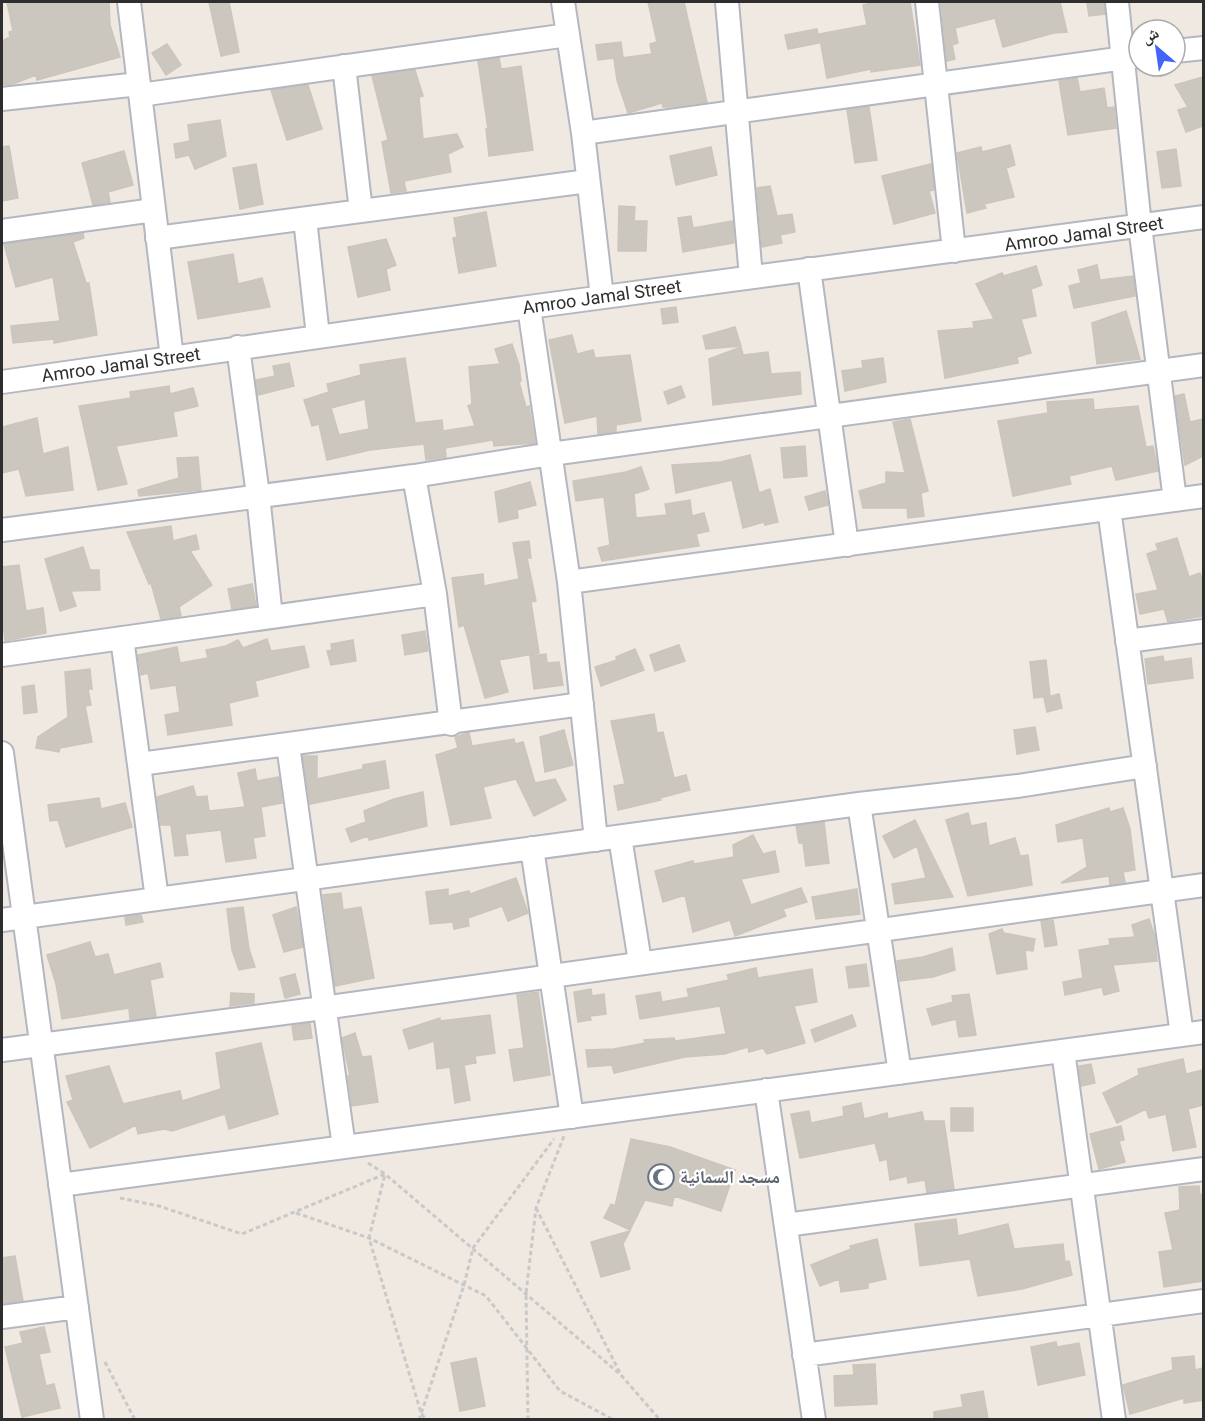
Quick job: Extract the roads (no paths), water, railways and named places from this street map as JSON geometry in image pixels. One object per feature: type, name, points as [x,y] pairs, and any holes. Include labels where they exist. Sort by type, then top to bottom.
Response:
[{"type":"street","points":[[129,2],[172,358]]},
{"type":"street","points":[[563,2],[583,133],[602,297]]},
{"type":"street","points":[[727,2],[751,277]]},
{"type":"street","points":[[927,2],[954,251]]},
{"type":"street","points":[[1117,2],[1127,39]]},
{"type":"street","points":[[2,99],[140,89],[344,66],[568,35]]},
{"type":"street","points":[[1187,50],[1203,48]]},
{"type":"street","points":[[583,133],[1127,58]]},
{"type":"street","points":[[344,66],[361,211]]},
{"type":"street","points":[[1133,78],[1140,226],[1175,500]]},
{"type":"street","points":[[157,238],[588,181]]},
{"type":"street","points":[[2,231],[154,210]]},
{"type":"street","name":"Amroo Jamal Street","points":[[2,382],[529,307],[1203,217]]},
{"type":"street","points":[[305,219],[318,336]]},
{"type":"street","points":[[809,269],[847,544]]},
{"type":"street","points":[[529,307],[552,454],[596,840]]},
{"type":"street","points":[[238,347],[258,495],[271,617]]},
{"type":"street","points":[[2,530],[414,476],[552,454],[1203,365]]},
{"type":"street","points":[[414,476],[435,594],[451,724]]},
{"type":"street","points":[[568,582],[1203,496]]},
{"type":"street","points":[[60,1185],[1193,1034],[1162,891],[1109,509]]},
{"type":"street","points":[[2,655],[435,594]]},
{"type":"street","points":[[1127,641],[1203,631]]},
{"type":"street","points":[[122,638],[157,899]]},
{"type":"street","points":[[140,764],[451,724],[582,704]]},
{"type":"street","points":[[288,745],[344,1147]]},
{"type":"street","points":[[2,753],[3,782],[24,916],[92,1419]]},
{"type":"street","points":[[2,920],[306,877],[859,804],[1018,786],[1144,766]]},
{"type":"street","points":[[859,804],[900,1073]]},
{"type":"street","points":[[620,837],[640,962]]},
{"type":"street","points":[[532,848],[549,975],[572,1117]]},
{"type":"street","points":[[2,1050],[324,1008],[1203,885]]},
{"type":"street","points":[[1063,1051],[1114,1419]]},
{"type":"street","points":[[766,1090],[814,1419]]},
{"type":"street","points":[[786,1225],[1203,1169]]},
{"type":"street","points":[[804,1355],[1203,1301]]},
{"type":"street","points":[[2,1317],[77,1307]]},
{"type":"place","name":"مسجد السمانية","points":[[661,1177]]}]
